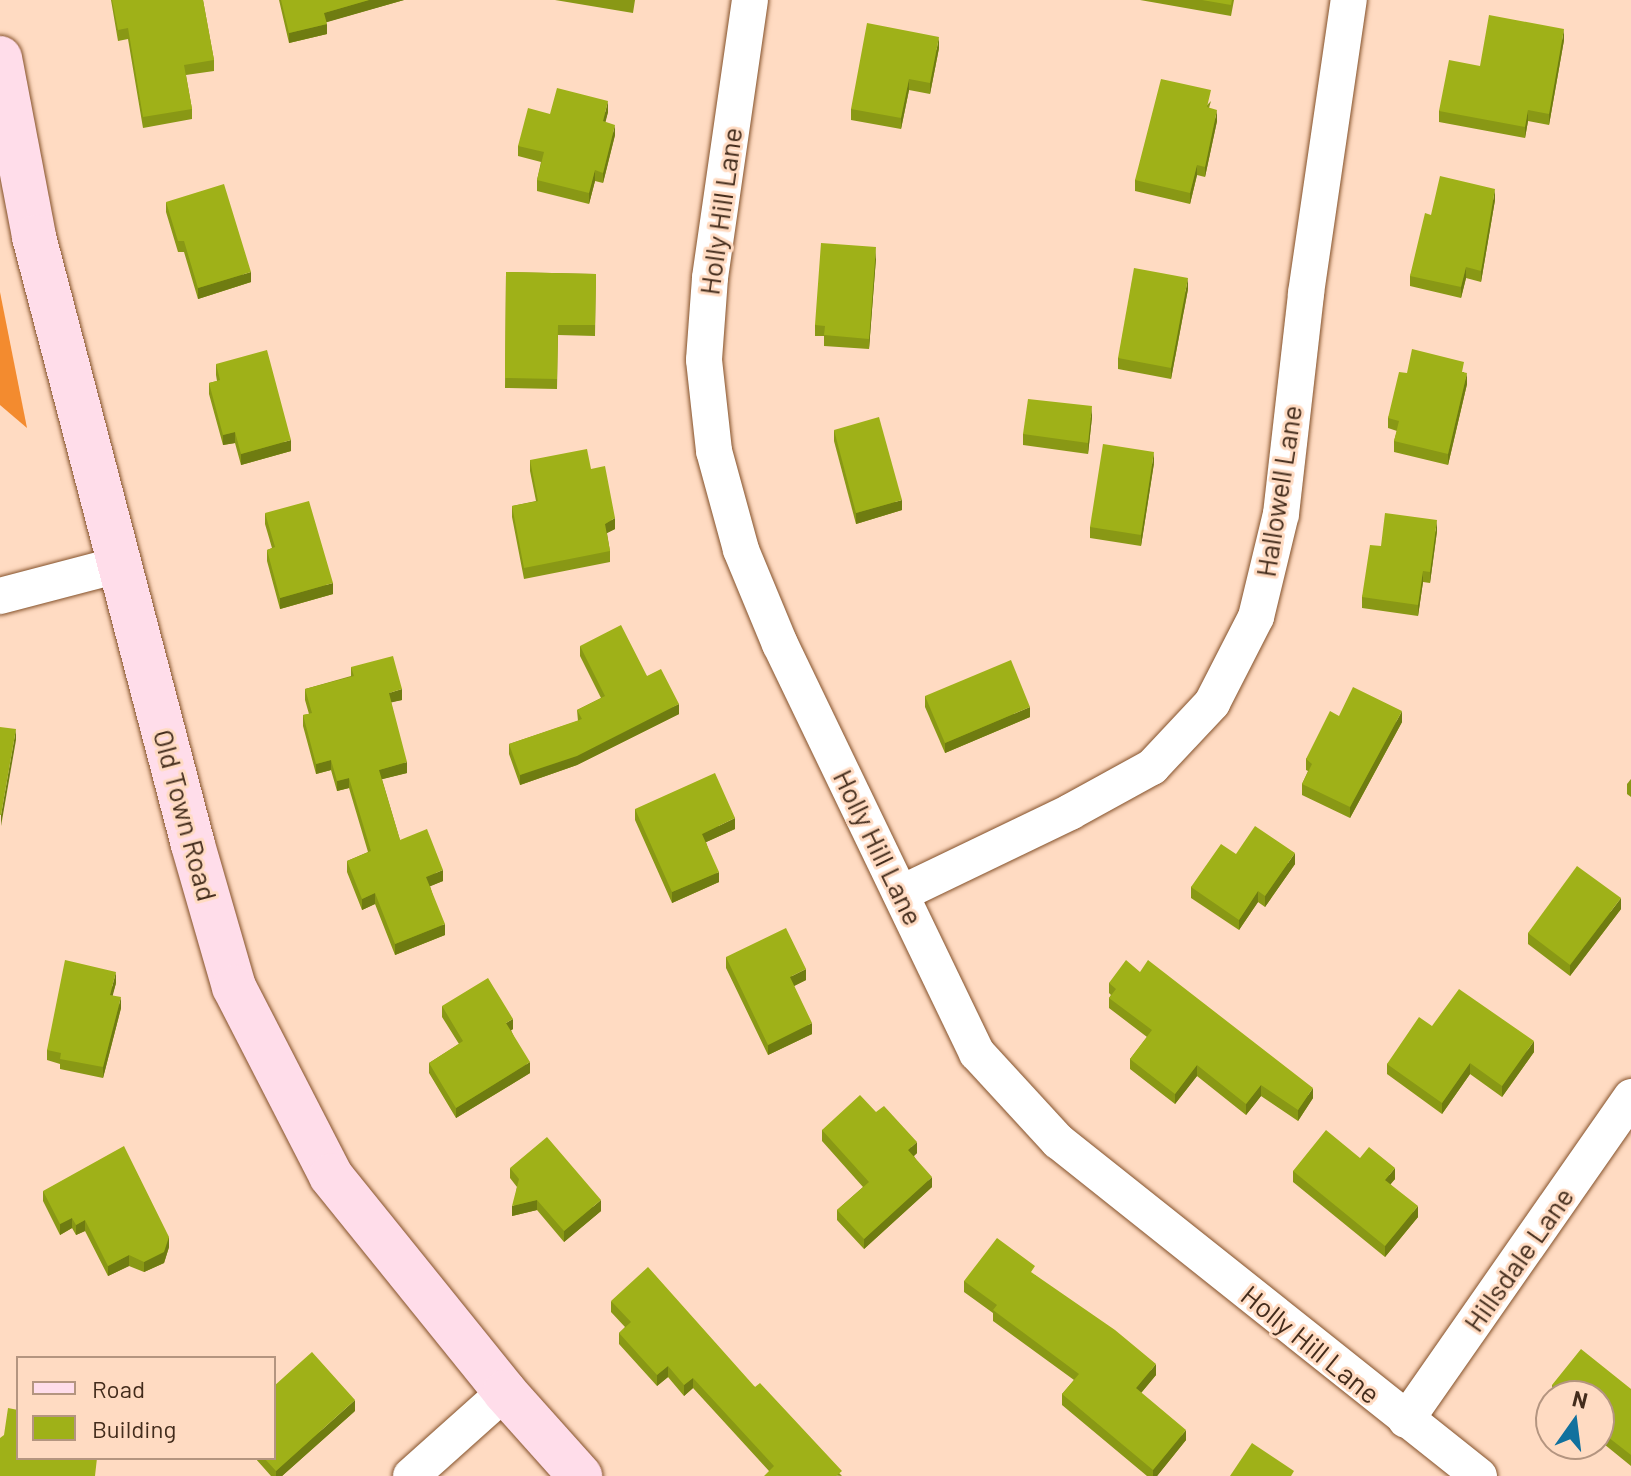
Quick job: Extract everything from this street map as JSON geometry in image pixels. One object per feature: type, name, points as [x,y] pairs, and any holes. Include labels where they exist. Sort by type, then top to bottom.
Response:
[{"type":"main road","name":"Old Town Road","points":[[0,58],[34,237],[118,565],[234,987],[331,1176],[505,1392],[580,1476]]},
{"type":"street","name":"Holly Hill Lane","points":[[750,0],[710,278],[704,360],[714,451],[741,550],[780,644],[977,1053],[1058,1141],[1479,1476]]},
{"type":"street","name":"Hallowell Lane","points":[[902,893],[1070,812],[1152,767],[1212,703],[1256,617],[1281,514],[1306,293],[1349,0]]},
{"type":"street","points":[[0,596],[118,565]]},
{"type":"street","name":"Hillsdale Lane","points":[[1406,1420],[1631,1097]]},
{"type":"street","points":[[411,1476],[505,1392]]},
{"type":"shaded area","points":[[0,292],[27,428],[0,405]]},
{"type":"building","points":[[112,0],[203,0],[214,60],[184,65],[192,109],[143,117],[128,28],[118,30]]},
{"type":"building","points":[[281,0],[369,0],[324,13],[327,24],[289,33]]},
{"type":"building","points":[[1202,0],[1232,0],[1231,5]]},
{"type":"building","points":[[1489,15],[1564,29],[1549,114],[1528,110],[1525,127],[1439,111],[1449,60],[1480,66]]},
{"type":"building","points":[[867,23],[939,37],[930,83],[909,79],[901,118],[851,109]]},
{"type":"building","points":[[1161,79],[1211,90],[1207,107],[1217,110],[1205,167],[1197,165],[1190,193],[1135,180]]},
{"type":"building","points":[[557,88],[608,101],[603,121],[615,125],[603,173],[595,170],[589,193],[537,180],[544,152],[518,146],[528,108],[550,114]]},
{"type":"building","points":[[1440,176],[1495,189],[1481,271],[1466,267],[1461,287],[1410,276],[1425,213],[1431,215]]},
{"type":"building","points":[[224,184],[251,272],[198,288],[184,241],[178,241],[166,202]]},
{"type":"building","points":[[821,243],[876,247],[869,339],[824,335],[825,326],[815,325]]},
{"type":"building","points":[[1134,268],[1188,278],[1171,368],[1118,358]]},
{"type":"building","points":[[506,272],[596,274],[595,325],[558,325],[557,379],[505,378]]},
{"type":"building","points":[[1412,349],[1464,362],[1462,372],[1467,373],[1448,454],[1394,441],[1399,421],[1388,418],[1399,372],[1407,373]]},
{"type":"building","points":[[267,350],[291,440],[241,454],[235,432],[223,435],[209,383],[220,380],[216,364]]},
{"type":"building","points":[[1028,399],[1092,406],[1088,443],[1023,434]]},
{"type":"building","points":[[879,417],[902,500],[856,513],[834,430]]},
{"type":"building","points":[[1103,444],[1154,452],[1141,535],[1090,527]]},
{"type":"building","points":[[587,449],[591,469],[605,466],[615,518],[605,524],[610,551],[524,568],[512,506],[538,501],[530,460]]},
{"type":"building","points":[[309,501],[333,583],[280,598],[267,550],[275,547],[265,513]]},
{"type":"building","points":[[1385,513],[1437,520],[1430,572],[1423,571],[1418,605],[1362,597],[1370,545],[1381,546]]},
{"type":"building","points":[[621,625],[647,676],[661,669],[679,704],[577,756],[520,775],[509,744],[582,719],[577,710],[605,696],[580,646]]},
{"type":"building","points":[[393,656],[402,689],[389,693],[407,762],[379,770],[400,840],[427,829],[443,870],[426,877],[445,924],[395,944],[375,893],[362,899],[347,861],[371,851],[349,778],[337,781],[331,760],[316,764],[303,715],[312,713],[305,689],[354,676],[351,667]]},
{"type":"building","points":[[1011,660],[1030,707],[945,743],[925,696]]},
{"type":"building","points":[[1353,687],[1402,711],[1350,807],[1302,784],[1312,764],[1306,759],[1330,711],[1339,716]]},
{"type":"building","points":[[0,727],[16,729],[1,815],[0,815]]},
{"type":"building","points":[[715,773],[735,818],[702,834],[719,872],[672,892],[635,809]]},
{"type":"building","points":[[1255,826],[1295,853],[1265,896],[1258,891],[1239,920],[1191,887],[1221,844],[1236,854]]},
{"type":"building","points":[[1577,866],[1621,898],[1570,965],[1528,933]]},
{"type":"building","points":[[786,928],[806,969],[790,977],[812,1023],[768,1045],[726,957]]},
{"type":"building","points":[[65,960],[116,972],[110,995],[121,997],[103,1067],[60,1059],[61,1053],[47,1050]]},
{"type":"building","points":[[1126,960],[1140,972],[1148,960],[1313,1088],[1298,1110],[1261,1085],[1246,1104],[1197,1065],[1175,1094],[1130,1059],[1152,1030],[1109,998],[1116,989],[1109,983]]},
{"type":"building","points":[[488,978],[513,1019],[506,1023],[530,1062],[456,1108],[429,1063],[463,1041],[442,1006]]},
{"type":"building","points":[[1459,989],[1534,1041],[1502,1086],[1470,1063],[1442,1103],[1387,1064],[1419,1017],[1432,1026]]},
{"type":"building","points":[[860,1095],[876,1112],[884,1106],[917,1142],[908,1150],[932,1177],[864,1239],[837,1210],[869,1182],[822,1130]]},
{"type":"building","points":[[1326,1130],[1360,1158],[1369,1147],[1395,1168],[1385,1180],[1418,1206],[1385,1246],[1293,1171]]},
{"type":"building","points":[[547,1137],[601,1200],[564,1231],[537,1200],[512,1206],[519,1179],[510,1168]]},
{"type":"building","points":[[124,1146],[169,1237],[164,1252],[144,1262],[129,1255],[108,1266],[85,1220],[76,1225],[72,1218],[60,1224],[43,1191]]},
{"type":"building","points":[[997,1238],[1035,1266],[1031,1272],[1115,1330],[1156,1364],[1136,1388],[1186,1430],[1153,1470],[1062,1394],[1079,1374],[993,1310],[997,1305],[964,1281]]},
{"type":"building","points":[[648,1267],[755,1387],[760,1383],[842,1471],[836,1476],[764,1476],[774,1466],[693,1378],[684,1385],[668,1366],[657,1375],[619,1333],[631,1322],[611,1301]]},
{"type":"building","points":[[1581,1349],[1631,1389],[1631,1455],[1615,1442],[1615,1380],[1556,1380]]},
{"type":"building","points":[[312,1352],[355,1400],[276,1471],[266,1460],[276,1460],[276,1384]]},
{"type":"building","points":[[8,1408],[16,1410],[16,1460],[97,1460],[95,1476],[0,1476],[0,1438],[4,1435]]},
{"type":"building","points":[[1252,1443],[1294,1471],[1291,1476],[1230,1476]]}]
